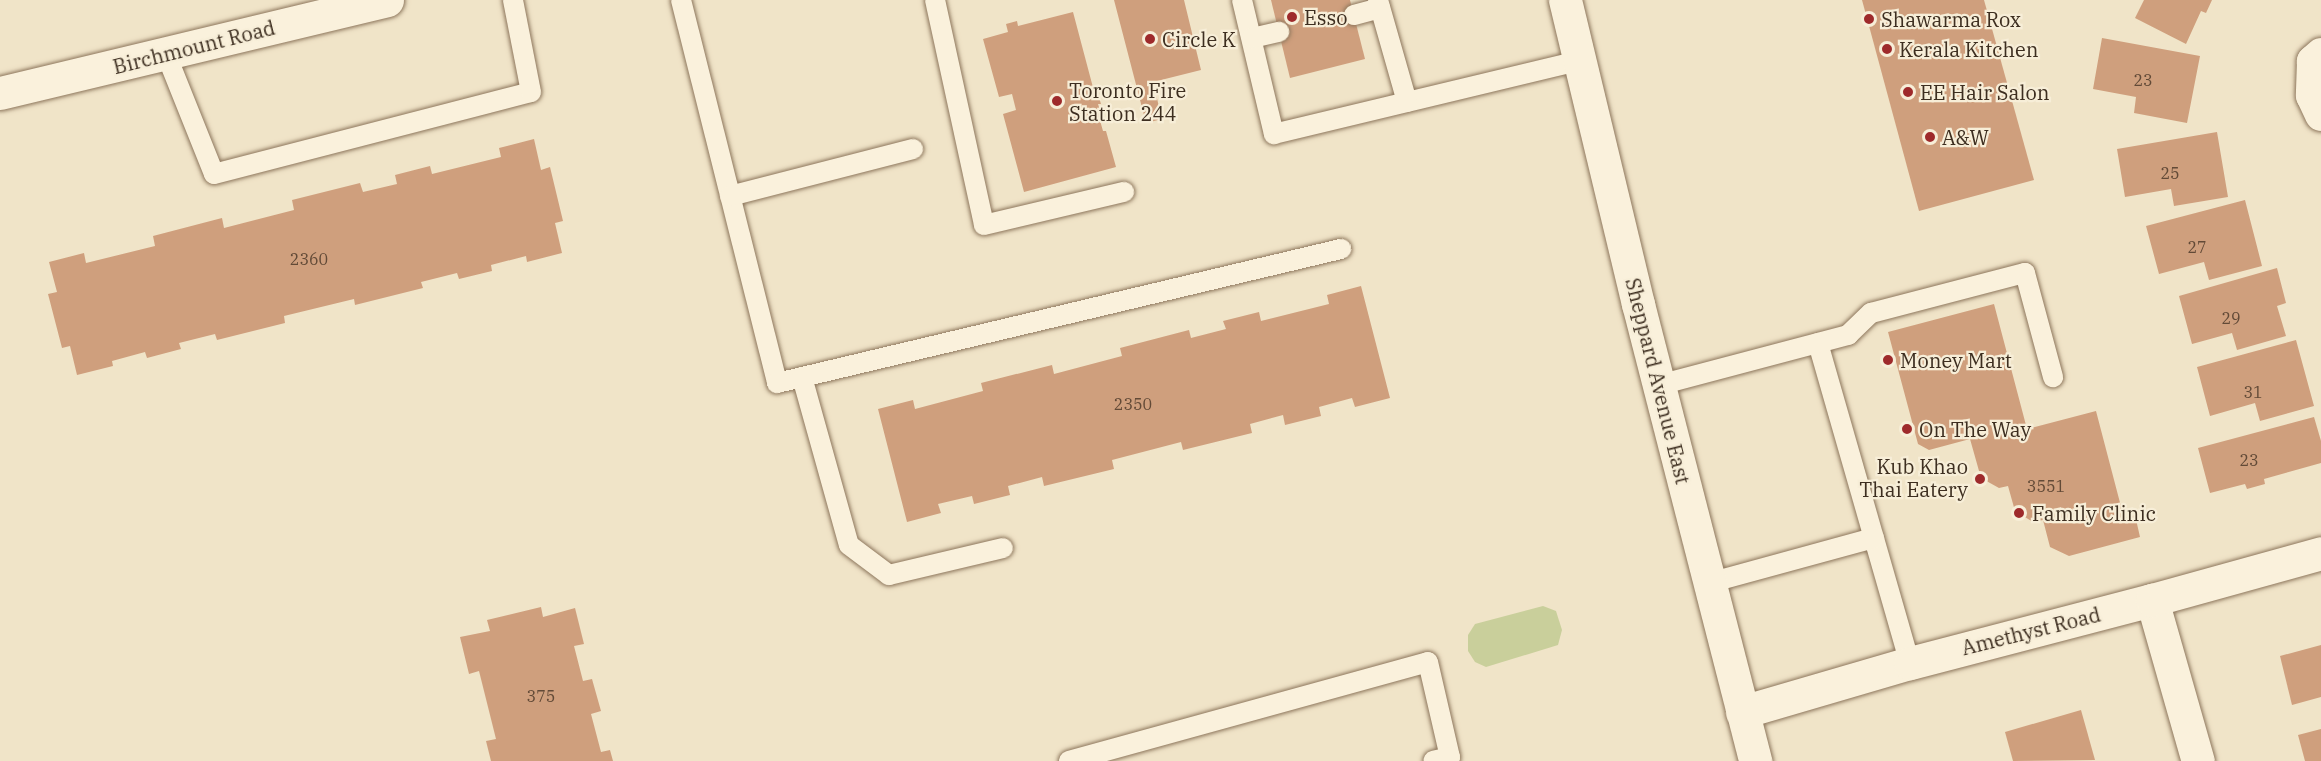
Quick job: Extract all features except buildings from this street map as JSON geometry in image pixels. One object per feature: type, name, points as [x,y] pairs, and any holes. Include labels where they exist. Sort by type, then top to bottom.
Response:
[{"type":"main road","name":"Birchmount Road","points":[[0,93],[387,0]]},
{"type":"main road","name":"Sheppard Avenue East","points":[[1565,0],[1659,385],[1755,761]]},
{"type":"main road","points":[[2321,54],[2313,61],[2312,95],[2321,114]]},
{"type":"main road","name":"Amethyst Road","points":[[1742,712],[1910,663],[2321,553]]},
{"type":"main road","points":[[2151,600],[2198,761]]},
{"type":"lane","points":[[166,54],[214,174],[531,92],[513,0]]},
{"type":"lane","points":[[681,0],[777,383],[1341,249]]},
{"type":"lane","points":[[934,0],[984,225],[1124,192]]},
{"type":"lane","points":[[1242,0],[1274,134],[1580,61]]},
{"type":"lane","points":[[1354,15],[1379,4],[1407,102]]},
{"type":"lane","points":[[1251,38],[1279,32]]},
{"type":"lane","points":[[730,196],[913,149]]},
{"type":"lane","points":[[1659,385],[1848,335],[1871,313],[2025,273],[2053,377]]},
{"type":"lane","points":[[1818,344],[1910,663]]},
{"type":"lane","points":[[802,378],[849,545],[889,575],[1004,548]]},
{"type":"lane","points":[[1709,583],[1874,538]]},
{"type":"lane","points":[[1069,761],[1428,662],[1450,757],[1434,761]]},
{"type":"green space","points":[[1543,606],[1556,611],[1562,630],[1558,645],[1486,667],[1475,662],[1468,651],[1468,635],[1475,624]]},
{"type":"place","name":"Esso","points":[[1292,17]]},
{"type":"place","name":"Shawarma Rox","points":[[1869,19]]},
{"type":"place","name":"Circle K","points":[[1150,39]]},
{"type":"place","name":"Kerala Kitchen","points":[[1887,49]]},
{"type":"place","name":"EE Hair Salon","points":[[1908,92]]},
{"type":"place","name":"Toronto Fire Station 244","points":[[1057,101]]},
{"type":"place","name":"A&W","points":[[1930,137]]},
{"type":"place","name":"Money Mart","points":[[1888,360]]},
{"type":"place","name":"On The Way","points":[[1907,429]]},
{"type":"place","name":"Kub Khao Thai Eatery","points":[[1980,479]]},
{"type":"place","name":"Family Clinic","points":[[2019,513]]}]
